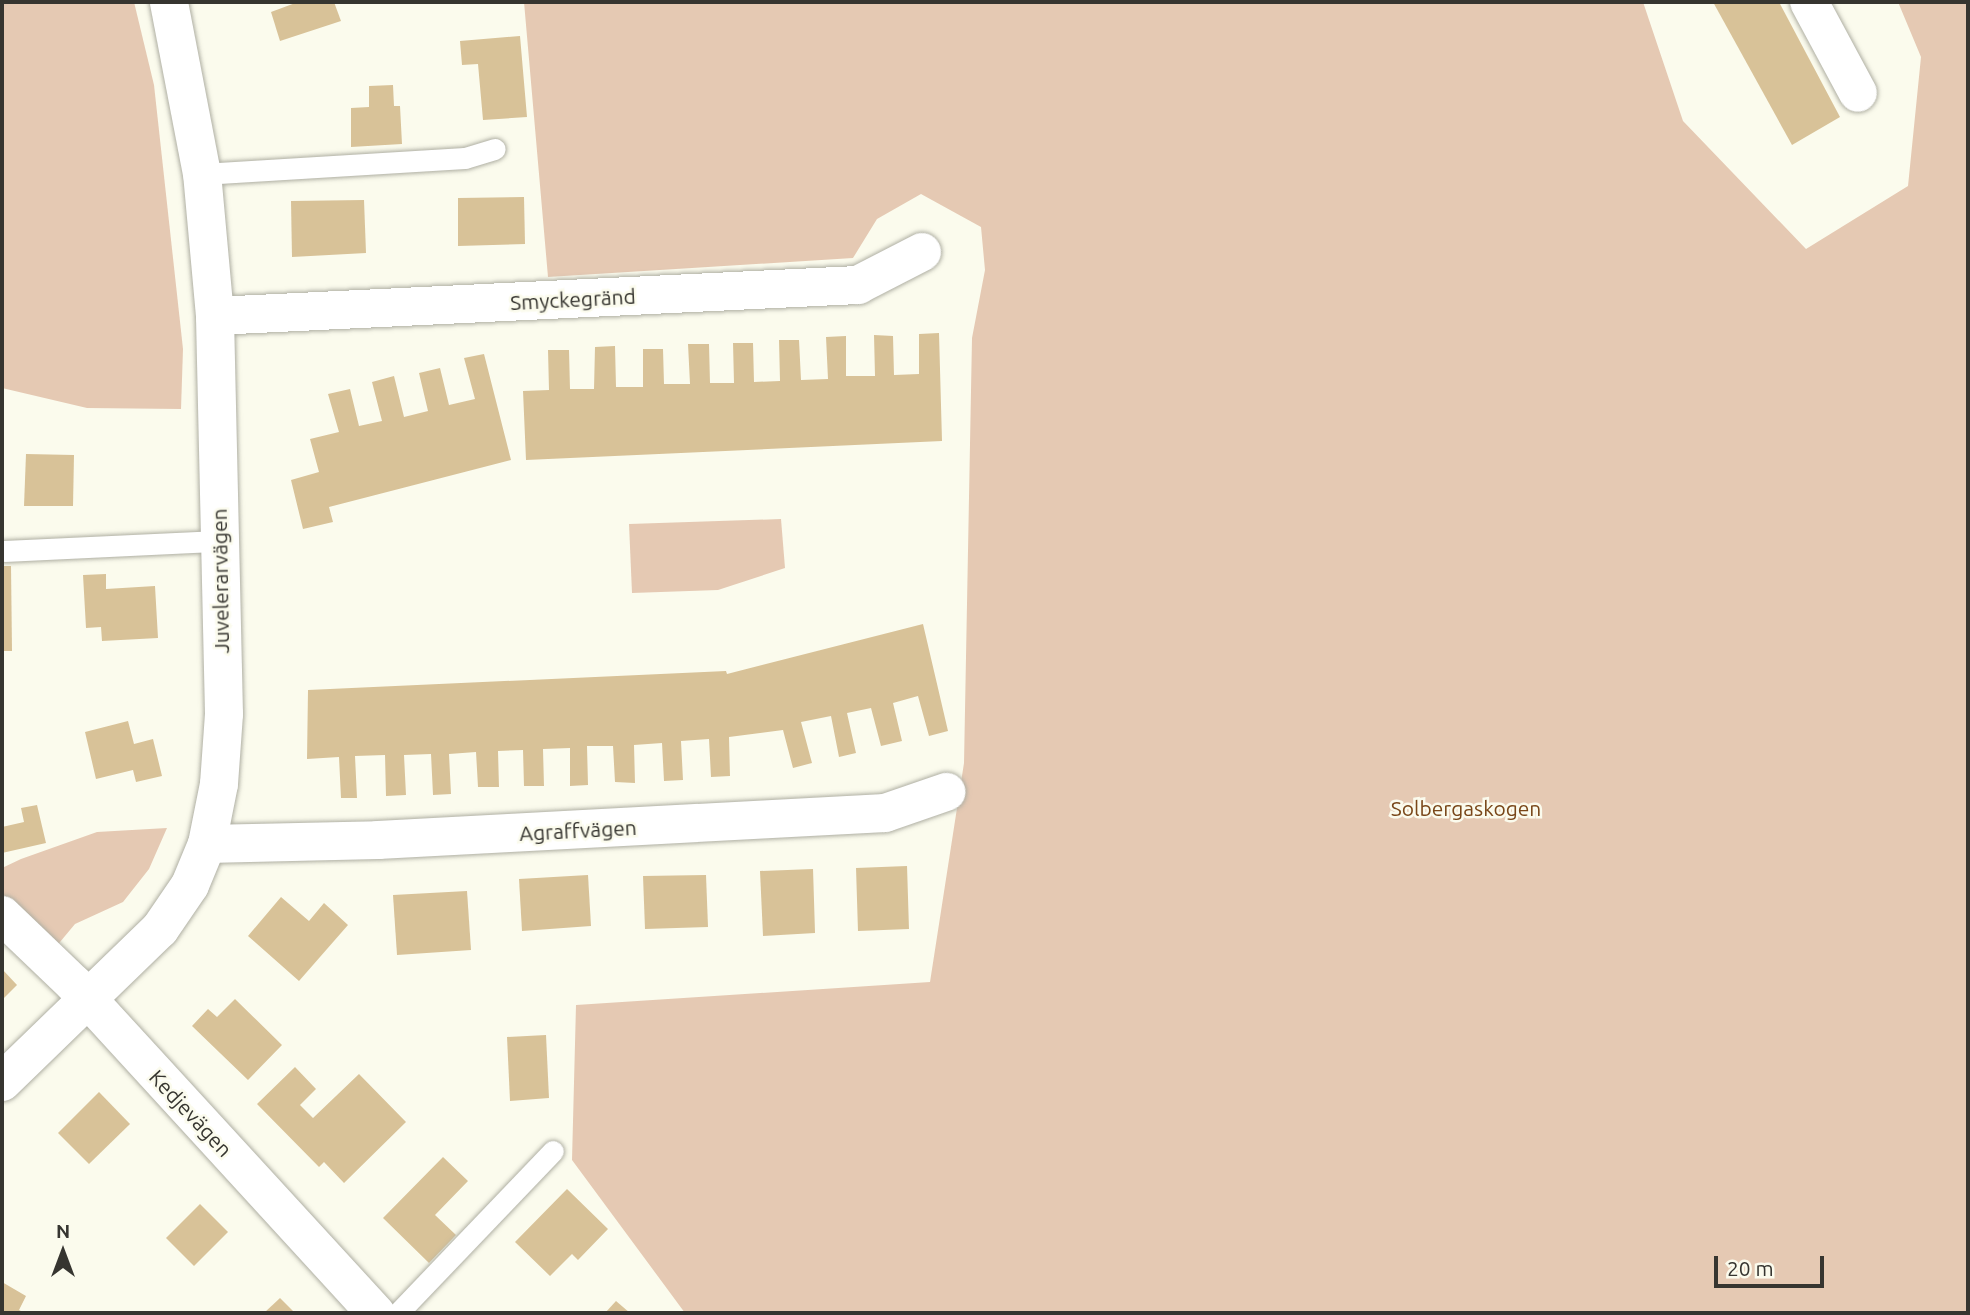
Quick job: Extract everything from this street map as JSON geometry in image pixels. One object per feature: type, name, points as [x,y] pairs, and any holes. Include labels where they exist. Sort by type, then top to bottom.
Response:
[{"type":"street","name":"Juvelerarvägen","points":[[2,1082],[89,1002],[160,929],[190,885],[207,844],[219,784],[224,714],[215,316],[202,174],[169,2]]},
{"type":"street","points":[[1809,2],[1858,93]]},
{"type":"street","name":"Smyckegränd","points":[[215,316],[858,285],[922,252]]},
{"type":"street","name":"Agraffvägen","points":[[207,844],[378,840],[885,813],[946,792]]},
{"type":"street","name":"Kedjevägen","points":[[2,915],[89,1002],[376,1313]]},
{"type":"lane","points":[[202,174],[465,158],[495,149]]},
{"type":"lane","points":[[4,551],[219,541]]},
{"type":"lane","points":[[398,1313],[552,1151]]},
{"type":"green space","points":[[2,2],[134,2],[154,85],[183,349],[181,409],[87,408],[2,388]]},
{"type":"green space","name":"Solbergaskogen","points":[[524,2],[1643,2],[1683,121],[1806,249],[1908,186],[1921,57],[1898,2],[1968,2],[1968,1313],[685,1313],[572,1160],[576,1005],[930,982],[964,763],[972,338],[985,270],[981,227],[921,194],[877,219],[853,258],[548,277]]},
{"type":"green space","points":[[781,519],[785,568],[718,590],[632,593],[629,524]]},
{"type":"green space","points":[[167,828],[149,869],[123,902],[75,924],[55,948],[2,895],[2,868],[21,859],[97,832]]},
{"type":"building","points":[[298,2],[334,2],[341,21],[280,41],[271,12]]},
{"type":"building","points":[[1713,2],[1779,2],[1840,117],[1792,145]]},
{"type":"building","points":[[520,36],[527,117],[483,120],[478,64],[462,65],[460,41]]},
{"type":"building","points":[[393,85],[394,106],[400,106],[402,144],[351,147],[351,108],[369,107],[369,86]]},
{"type":"building","points":[[524,197],[525,244],[458,246],[458,198]]},
{"type":"building","points":[[364,200],[366,253],[292,257],[291,201]]},
{"type":"building","points":[[939,333],[942,441],[526,460],[523,391],[549,390],[548,350],[569,350],[570,389],[594,389],[595,347],[615,346],[616,387],[643,387],[643,349],[663,349],[664,384],[690,384],[688,344],[709,344],[710,383],[734,383],[733,343],[753,343],[754,382],[780,381],[779,340],[799,340],[801,380],[828,379],[826,337],[846,336],[846,376],[875,376],[874,335],[893,336],[894,375],[919,374],[919,334]]},
{"type":"building","points":[[484,354],[511,460],[329,507],[333,522],[303,529],[291,480],[319,472],[310,439],[339,432],[328,394],[350,389],[359,426],[382,421],[372,382],[394,376],[404,417],[428,411],[419,373],[440,368],[449,405],[475,399],[464,358]]},
{"type":"building","points":[[26,454],[74,455],[73,506],[24,506]]},
{"type":"building","points":[[2,566],[11,566],[12,651],[2,651]]},
{"type":"building","points":[[106,574],[106,589],[155,586],[158,638],[102,641],[101,627],[86,628],[83,575]]},
{"type":"building","points":[[923,624],[948,731],[929,736],[918,696],[893,703],[902,741],[881,746],[871,708],[847,713],[856,753],[839,757],[831,716],[801,722],[812,763],[793,768],[783,730],[729,737],[730,776],[711,777],[709,739],[681,741],[683,780],[664,781],[662,743],[634,745],[635,783],[615,782],[613,746],[587,746],[588,785],[570,786],[570,748],[543,749],[544,786],[524,786],[523,750],[498,751],[499,787],[478,787],[476,752],[449,754],[451,794],[433,795],[431,754],[404,755],[406,795],[386,796],[385,755],[355,756],[357,798],[341,798],[339,757],[307,759],[308,690],[726,671],[727,674]]},
{"type":"building","points":[[128,721],[134,744],[153,739],[162,776],[136,782],[133,770],[96,779],[85,732]]},
{"type":"building","points":[[37,805],[46,843],[2,853],[2,827],[24,822],[21,808]]},
{"type":"building","points":[[907,866],[909,929],[858,931],[856,868]]},
{"type":"building","points":[[813,869],[815,933],[763,936],[760,871]]},
{"type":"building","points":[[588,875],[591,926],[522,931],[519,879]]},
{"type":"building","points":[[706,875],[708,927],[645,929],[643,876]]},
{"type":"building","points":[[467,891],[471,950],[397,955],[393,895]]},
{"type":"building","points":[[281,897],[309,921],[324,903],[348,925],[299,981],[248,936]]},
{"type":"building","points":[[2,969],[17,985],[2,1000]]},
{"type":"building","points":[[235,999],[282,1045],[248,1080],[192,1026],[208,1009],[217,1017]]},
{"type":"building","points":[[546,1035],[549,1098],[510,1101],[507,1037]]},
{"type":"building","points":[[295,1067],[316,1089],[300,1105],[313,1118],[359,1074],[406,1122],[344,1183],[324,1162],[319,1167],[257,1104]]},
{"type":"building","points":[[99,1092],[130,1124],[89,1164],[58,1133]]},
{"type":"building","points":[[443,1157],[468,1181],[435,1215],[456,1235],[429,1263],[383,1218]]},
{"type":"building","points":[[567,1189],[608,1229],[578,1260],[572,1254],[550,1276],[515,1242]]},
{"type":"building","points":[[200,1204],[228,1232],[194,1266],[166,1238]]},
{"type":"building","points":[[2,1282],[26,1296],[19,1310],[25,1313],[2,1313]]},
{"type":"building","points":[[280,1298],[295,1313],[264,1313]]},
{"type":"building","points":[[616,1301],[630,1313],[605,1313]]}]
